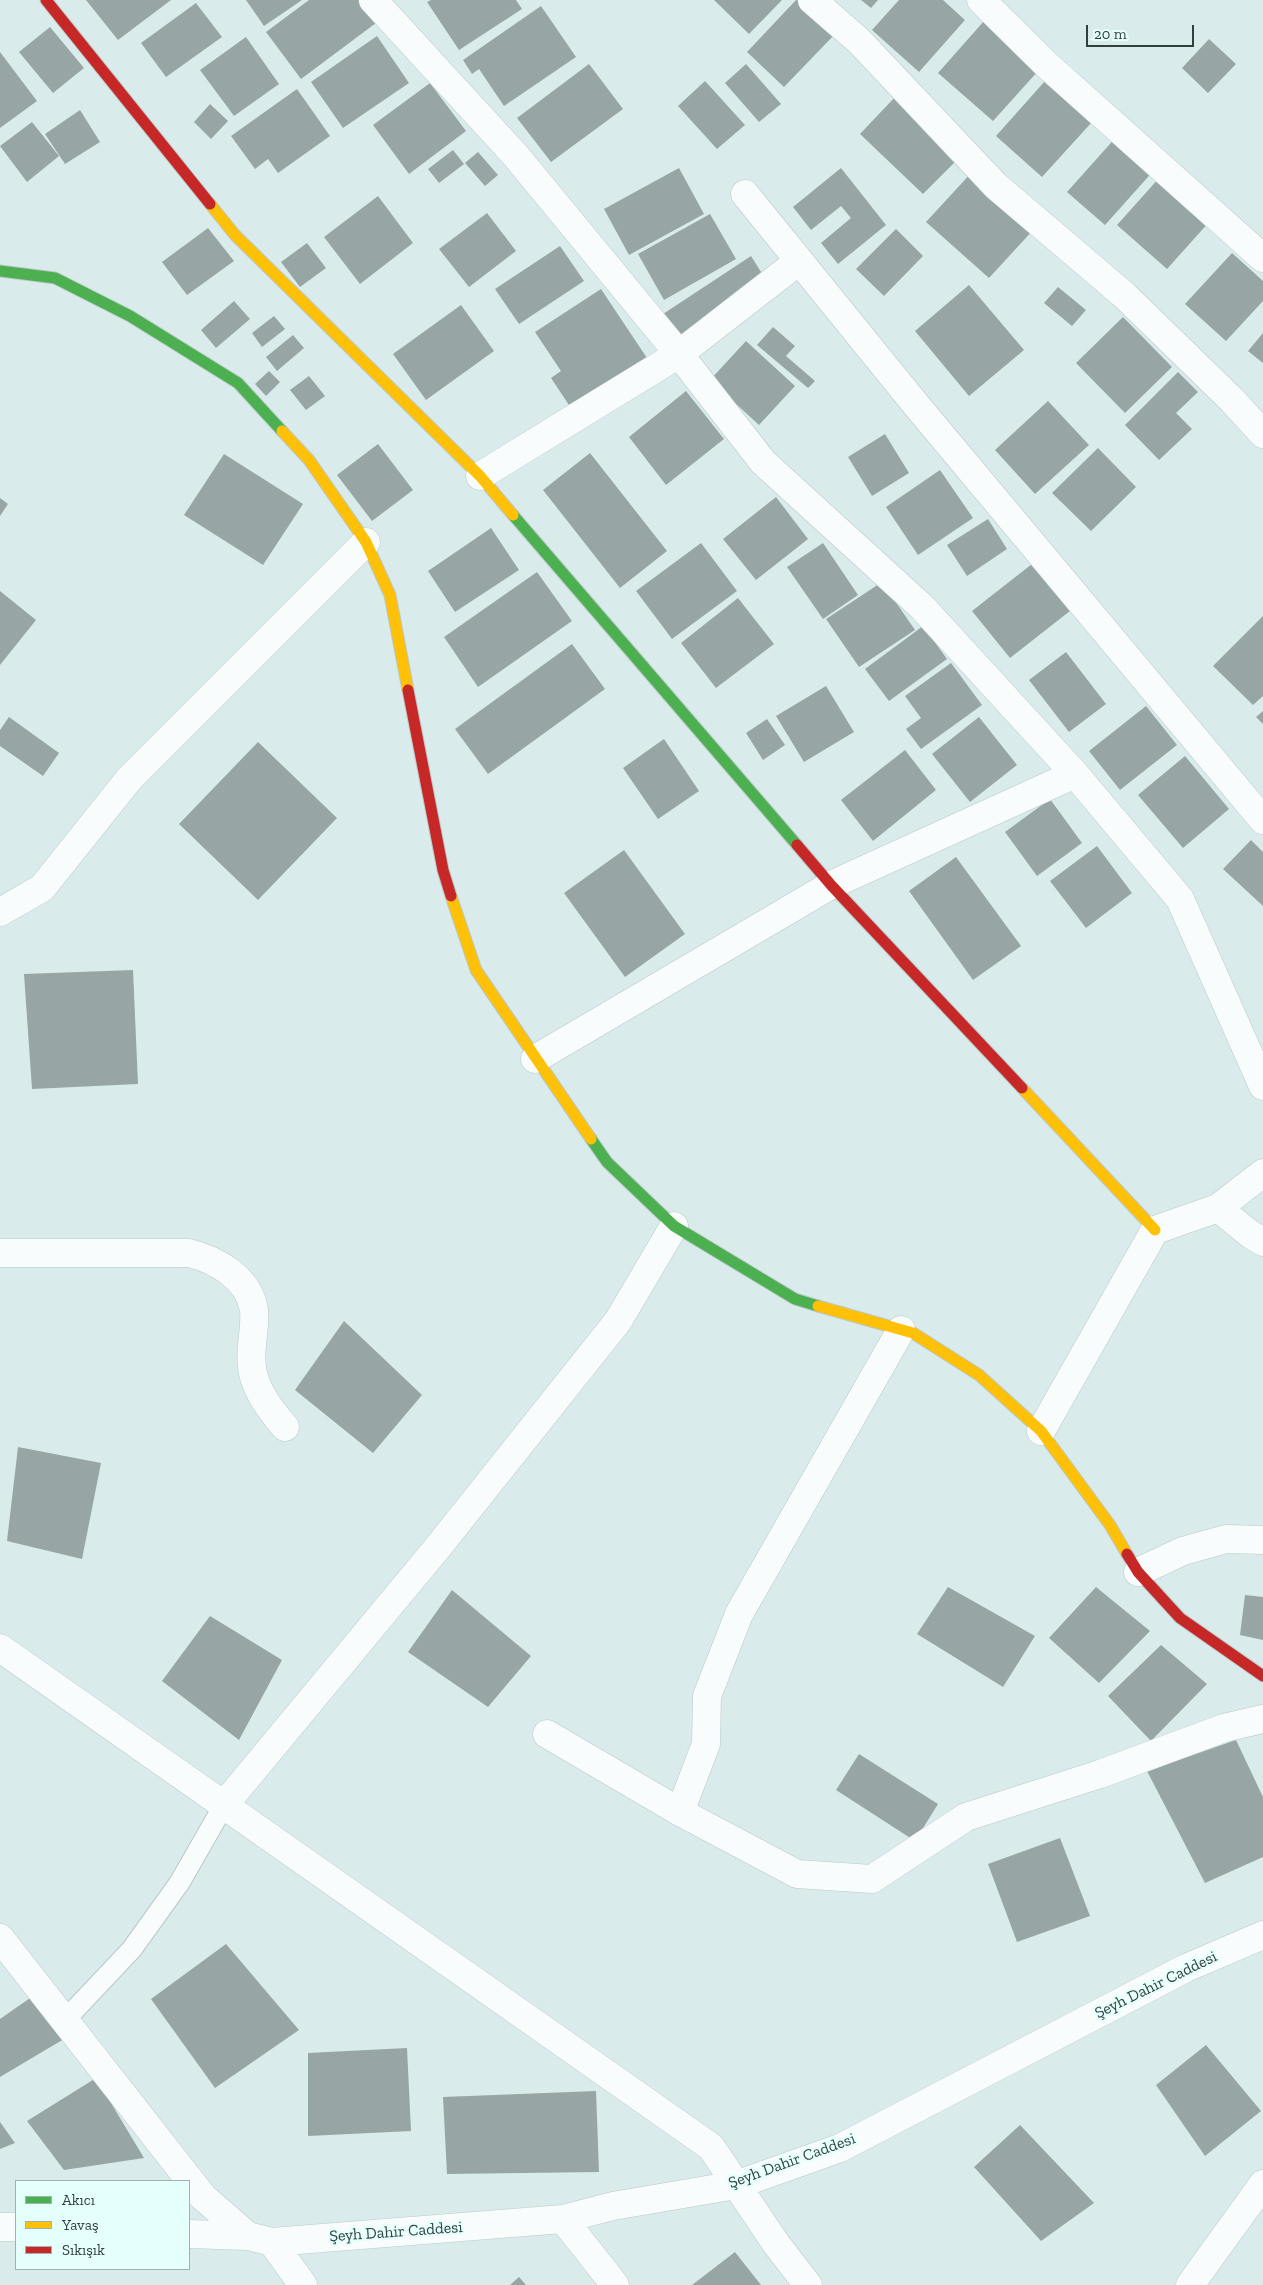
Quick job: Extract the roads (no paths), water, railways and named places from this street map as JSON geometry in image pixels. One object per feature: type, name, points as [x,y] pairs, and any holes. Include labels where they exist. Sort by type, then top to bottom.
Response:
[{"type":"street","points":[[46,0],[235,235],[480,476],[831,885],[1155,1230]]},
{"type":"street","points":[[373,0],[516,156],[679,354],[763,462],[922,607],[1075,774],[1180,899],[1263,1086]]},
{"type":"street","points":[[812,0],[859,41],[996,186],[1124,295],[1232,400],[1263,434]]},
{"type":"street","points":[[980,0],[1048,66],[1263,258]]},
{"type":"street","points":[[745,194],[917,406],[1263,820]]},
{"type":"street","points":[[480,476],[679,354],[799,260]]},
{"type":"street","points":[[0,271],[55,278],[130,316],[238,383],[309,460],[366,542],[390,595],[443,870],[476,970],[607,1162],[674,1226],[795,1298],[913,1333],[979,1375],[1041,1431],[1110,1524],[1138,1572],[1180,1618],[1263,1676]]},
{"type":"street","points":[[0,912],[42,888],[130,779],[366,542]]},
{"type":"street","points":[[535,1059],[831,885],[1075,774]]},
{"type":"street","points":[[1041,1431],[1155,1230],[1218,1208],[1263,1173]]},
{"type":"street","points":[[1218,1208],[1263,1242]]},
{"type":"street","points":[[224,1805],[438,1547],[618,1321],[674,1226]]},
{"type":"street","points":[[0,1253],[189,1253],[219,1263],[242,1284],[249,1296],[254,1310],[252,1368],[266,1402],[285,1427]]},
{"type":"street","points":[[680,1812],[706,1744],[707,1696],[739,1614],[901,1330]]},
{"type":"street","points":[[1138,1572],[1183,1551],[1226,1540],[1263,1540]]},
{"type":"street","points":[[0,1648],[711,2147],[777,2245],[808,2285]]},
{"type":"street","points":[[547,1734],[680,1812],[797,1874],[872,1879],[966,1817],[1100,1774],[1224,1728],[1263,1719]]},
{"type":"street","name":"Şeyh Dahir Caddesi","points":[[190,2234],[260,2239],[563,2219],[613,2206],[736,2185],[840,2148],[1186,1968],[1263,1935]]},
{"type":"street","points":[[0,1938],[190,2180]]},
{"type":"street","points":[[190,2180],[203,2197],[260,2239],[303,2285]]},
{"type":"street","points":[[1190,2285],[1263,2184]]},
{"type":"street","points":[[563,2219],[615,2285]]},
{"type":"street","points":[[0,2227],[15,2227]]},
{"type":"lane","points":[[64,2020],[132,1949],[180,1882],[224,1805]]}]
